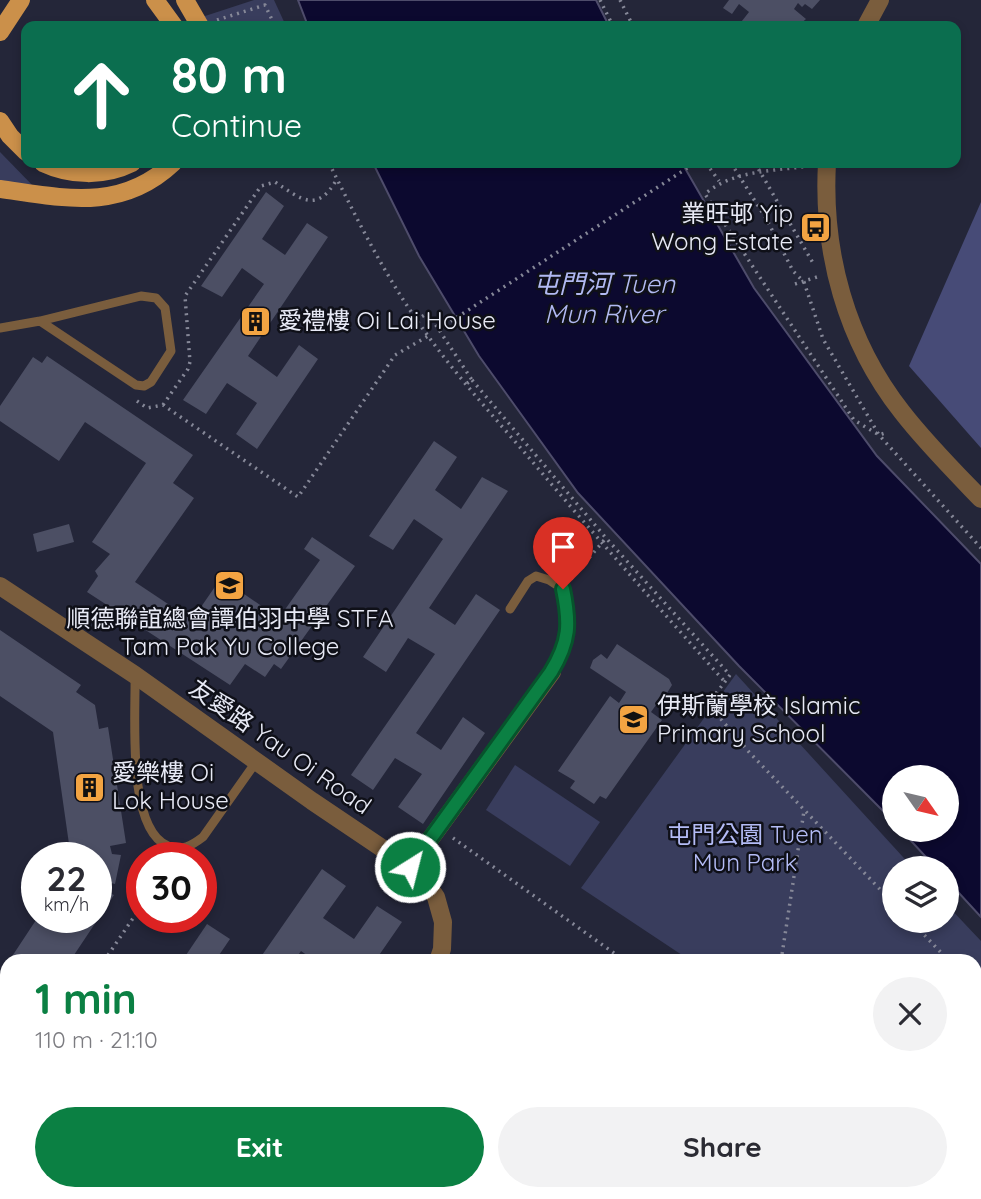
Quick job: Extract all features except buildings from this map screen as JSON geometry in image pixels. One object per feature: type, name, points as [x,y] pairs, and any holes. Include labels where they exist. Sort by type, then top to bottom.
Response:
[{"type":"main road","points":[[0,32],[21,0]]},
{"type":"main road","points":[[155,0],[170,21]]},
{"type":"main road","points":[[186,0],[200,21]]},
{"type":"main road","points":[[0,121],[21,147]]},
{"type":"main road","points":[[57,168],[82,174],[116,168]]},
{"type":"main road","points":[[0,189],[74,199],[102,197],[141,186],[167,168]]},
{"type":"street","points":[[869,21],[880,0]]},
{"type":"street","points":[[820,168],[826,190],[829,237],[839,285],[856,335],[883,386],[901,411],[981,499]]},
{"type":"street","name":"友愛路 Yau Oi Road","points":[[0,586],[135,675],[410,867],[425,881],[436,897],[443,922],[440,954]]},
{"type":"street","points":[[410,867],[551,672]]},
{"type":"lane","points":[[0,328],[141,296],[156,298],[165,308],[172,351],[151,382],[144,386],[136,384],[40,321]]},
{"type":"lane","points":[[510,609],[528,581],[536,576],[563,589],[568,612],[567,631],[564,651],[551,672]]},
{"type":"lane","points":[[135,675],[137,787],[146,820],[159,841],[180,849],[192,846],[203,837],[256,762]]},
{"type":"path","points":[[600,0],[610,21]]},
{"type":"path","points":[[620,0],[630,21]]},
{"type":"path","points":[[215,21],[265,5],[273,21]]},
{"type":"path","points":[[331,168],[376,255],[416,320],[468,386],[601,542],[725,682]]},
{"type":"path","points":[[441,327],[687,168]]},
{"type":"path","points":[[710,168],[719,182]]},
{"type":"path","points":[[734,168],[767,220],[793,271],[804,282],[823,340],[879,435],[981,548]]},
{"type":"path","points":[[758,168],[814,264]]},
{"type":"path","points":[[790,168],[719,182],[705,194],[854,420],[879,435],[885,433]]},
{"type":"path","points":[[135,400],[147,408],[163,405],[188,369],[190,362],[185,296],[261,186],[275,181],[303,201],[319,200],[337,180]]},
{"type":"path","points":[[795,284],[820,276]]},
{"type":"path","points":[[416,320],[428,313],[441,327],[472,380],[606,538],[730,675],[708,704],[749,752],[882,891]]},
{"type":"path","points":[[163,405],[298,497],[395,355],[428,335]]},
{"type":"path","points":[[468,386],[472,380]]},
{"type":"path","points":[[563,589],[606,538]]},
{"type":"path","points":[[782,954],[804,809]]},
{"type":"path","points":[[439,828],[615,954]]},
{"type":"path","points":[[109,954],[126,929]]},
{"type":"path","points":[[922,933],[942,954]]},
{"type":"green space","points":[[254,0],[274,0],[284,21],[203,21],[202,17]]},
{"type":"green space","points":[[0,152],[37,190],[0,185]]},
{"type":"green space","name":"屯門公園 Tuen Mun Park","points":[[736,674],[882,834],[882,842],[889,842],[902,856],[882,856],[882,933],[959,933],[959,918],[981,941],[981,954],[680,954],[581,888]]},
{"type":"green space","points":[[515,765],[600,822],[570,866],[486,810]]},
{"type":"shaded area","points":[[981,202],[981,448],[909,366]]},
{"type":"water","points":[[298,0],[596,0],[606,21],[306,21]]},
{"type":"water","name":"屯門河 Tuen Mun River","points":[[375,168],[685,168],[754,288],[877,456],[981,564],[981,917],[959,893],[959,856],[925,856],[912,842],[959,842],[959,765],[882,765],[882,810],[739,666],[578,493],[479,356],[419,256]]},
{"type":"place","name":"業旺邨 Yip Wong Estate","points":[[816,228]]},
{"type":"place","name":"愛禮樓 Oi Lai House","points":[[255,321]]},
{"type":"place","name":"順德聯誼總會譚伯羽中學 STFA Tam Pak Yu College","points":[[230,585]]},
{"type":"place","name":"伊斯蘭學校 Islamic Primary School","points":[[634,720]]},
{"type":"place","name":"愛樂樓 Oi Lok House","points":[[89,787]]},
{"type":"route","points":[[410,867],[564,651],[568,612],[563,589]]}]
